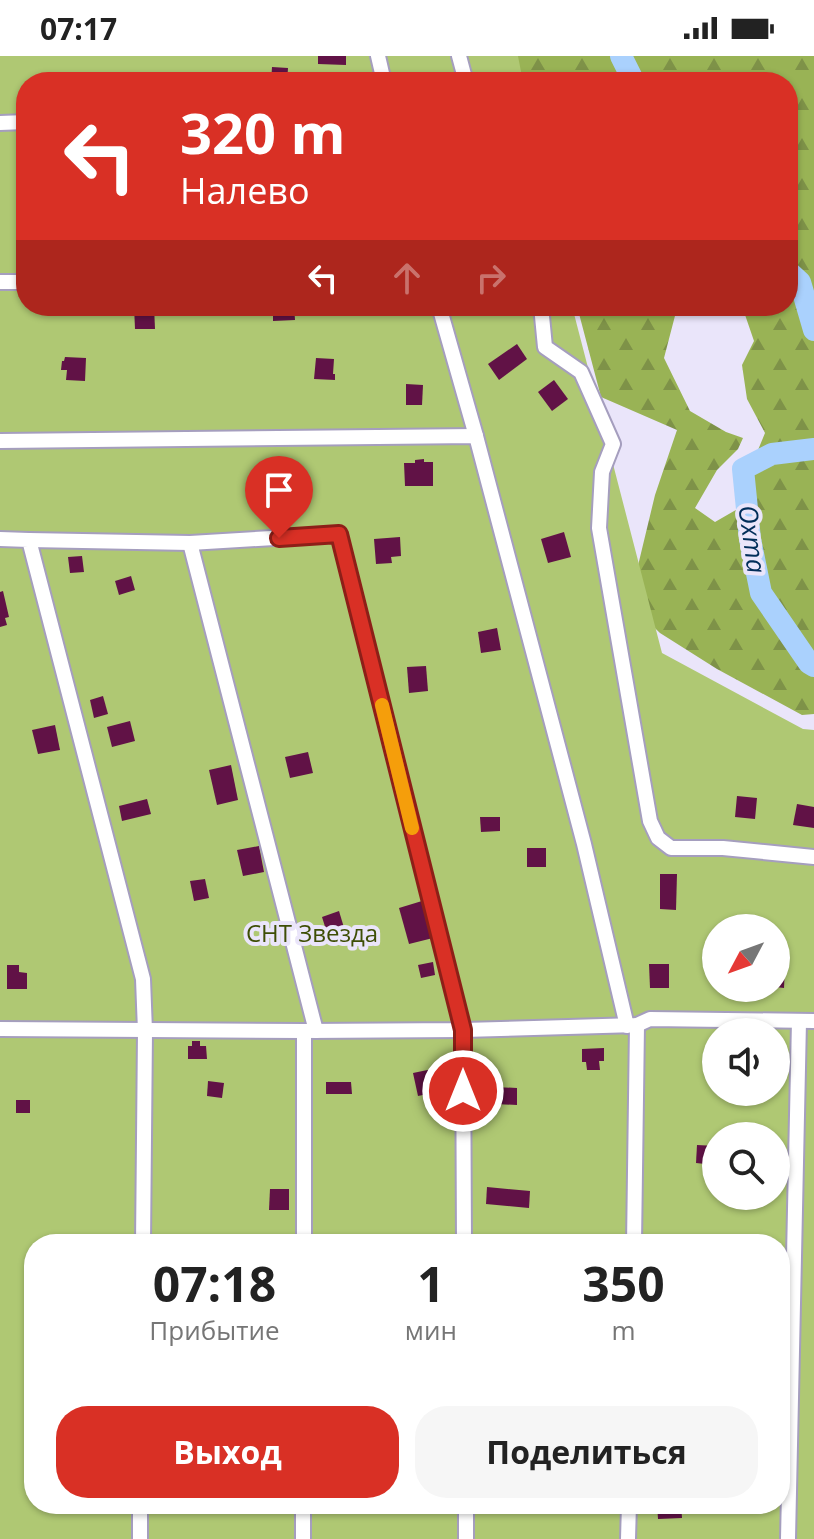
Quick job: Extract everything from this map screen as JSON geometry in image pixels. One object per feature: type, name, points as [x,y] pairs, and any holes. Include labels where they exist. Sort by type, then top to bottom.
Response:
[{"type":"street","points":[[442,316],[632,1026],[634,1234]]},
{"type":"street","points":[[542,316],[545,347],[581,372],[613,444],[602,472],[599,528],[650,821],[658,838],[671,848],[723,848],[814,857]]},
{"type":"street","points":[[0,441],[476,436]]},
{"type":"street","points":[[0,539],[190,543],[339,534],[463,1030],[464,1234]]},
{"type":"street","points":[[29,540],[143,979],[143,1234]]},
{"type":"street","points":[[190,543],[310,1031],[304,1234]]},
{"type":"street","points":[[0,1029],[463,1030],[632,1026],[650,1019],[806,1021],[790,1481]]},
{"type":"street","points":[[140,1514],[140,1539]]},
{"type":"street","points":[[303,1514],[303,1539]]},
{"type":"street","points":[[466,1514],[466,1539]]},
{"type":"street","points":[[628,1539],[629,1514]]},
{"type":"street","points":[[788,1539],[789,1514]]},
{"type":"green space","name":"СНТ Звезда","points":[[0,56],[518,56],[521,72],[16,72],[16,316],[575,316],[662,653],[803,729],[814,730],[814,1539],[0,1539]]},
{"type":"green space","points":[[496,56],[814,56],[814,714],[802,715],[717,669],[660,633],[629,603],[655,495],[677,430],[601,397],[580,316],[675,316],[664,358],[690,411],[743,438],[738,449],[717,470],[695,508],[715,522],[741,507],[736,477],[753,462],[765,433],[747,399],[742,365],[754,341],[745,316],[798,316],[798,72],[498,72]]},
{"type":"building","points":[[318,56],[346,56],[346,65],[318,64]]},
{"type":"building","points":[[272,67],[288,68],[288,72],[272,72]]},
{"type":"building","points":[[134,316],[154,316],[155,329],[135,329]]},
{"type":"building","points":[[273,316],[295,316],[295,320],[273,321]]},
{"type":"building","points":[[517,344],[527,359],[499,380],[488,364]]},
{"type":"building","points":[[65,357],[86,358],[85,381],[66,380],[67,370],[61,370]]},
{"type":"building","points":[[316,358],[334,359],[335,380],[314,379]]},
{"type":"building","points":[[554,380],[568,399],[552,411],[538,392]]},
{"type":"building","points":[[406,384],[423,385],[422,405],[406,405]]},
{"type":"building","points":[[424,459],[424,462],[433,462],[433,486],[405,486],[404,463]]},
{"type":"building","points":[[564,532],[571,557],[548,563],[541,539]]},
{"type":"building","points":[[400,537],[401,556],[391,557],[392,563],[376,564],[374,539]]},
{"type":"building","points":[[82,556],[84,572],[70,573],[68,557]]},
{"type":"building","points":[[131,576],[135,590],[119,595],[115,581]]},
{"type":"building","points":[[3,591],[9,617],[5,618],[7,625],[0,627],[0,592]]},
{"type":"building","points":[[497,628],[501,650],[481,653],[478,632]]},
{"type":"building","points":[[426,666],[428,691],[409,693],[407,667]]},
{"type":"building","points":[[103,696],[108,714],[94,718],[90,700]]},
{"type":"building","points":[[130,721],[135,741],[112,747],[107,727]]},
{"type":"building","points":[[55,725],[60,750],[38,754],[32,730]]},
{"type":"building","points":[[308,752],[313,773],[290,778],[285,757]]},
{"type":"building","points":[[231,765],[238,800],[217,805],[209,770]]},
{"type":"building","points":[[737,796],[757,798],[755,819],[735,817]]},
{"type":"building","points":[[147,799],[151,814],[122,821],[119,806]]},
{"type":"building","points":[[797,804],[814,807],[814,828],[793,825]]},
{"type":"building","points":[[480,817],[500,817],[500,831],[481,832]]},
{"type":"building","points":[[259,846],[264,872],[243,876],[237,850]]},
{"type":"building","points":[[527,848],[546,848],[546,867],[527,867]]},
{"type":"building","points":[[660,874],[677,874],[676,910],[660,909]]},
{"type":"building","points":[[205,879],[209,898],[194,901],[190,881]]},
{"type":"building","points":[[422,901],[433,938],[409,944],[399,908]]},
{"type":"building","points":[[339,911],[345,931],[328,936],[322,917]]},
{"type":"building","points":[[433,962],[435,975],[421,978],[418,965]]},
{"type":"building","points":[[649,964],[669,964],[669,988],[650,988]]},
{"type":"building","points":[[7,965],[19,965],[19,972],[27,973],[27,989],[7,989]]},
{"type":"building","points":[[192,1041],[200,1041],[200,1046],[206,1046],[207,1059],[188,1059],[188,1046],[192,1046]]},
{"type":"building","points":[[604,1048],[604,1061],[599,1061],[600,1070],[587,1070],[586,1062],[582,1062],[582,1049]]},
{"type":"building","points":[[442,1067],[447,1090],[418,1096],[413,1073]]},
{"type":"building","points":[[208,1081],[224,1083],[222,1098],[207,1096]]},
{"type":"building","points":[[326,1082],[351,1082],[352,1094],[326,1094]]},
{"type":"building","points":[[494,1087],[517,1088],[517,1105],[494,1104]]},
{"type":"building","points":[[16,1100],[30,1100],[30,1113],[16,1113]]},
{"type":"building","points":[[697,1145],[702,1145],[702,1164],[696,1163]]},
{"type":"building","points":[[487,1187],[530,1191],[529,1208],[486,1204]]},
{"type":"building","points":[[270,1189],[289,1189],[289,1210],[269,1210]]},
{"type":"building","points":[[658,1514],[682,1514],[682,1518],[658,1519]]},
{"type":"waterway","name":"Охта","points":[[621,56],[629,72]]},
{"type":"waterway","name":"Охта","points":[[798,280],[814,330]]},
{"type":"waterway","name":"Охта","points":[[814,449],[772,454],[743,469],[750,539],[761,593],[814,666]]},
{"type":"slow traffic","points":[[382,705],[412,828]]},
{"type":"route","points":[[279,538],[339,534],[463,1030],[463,1091]]}]
